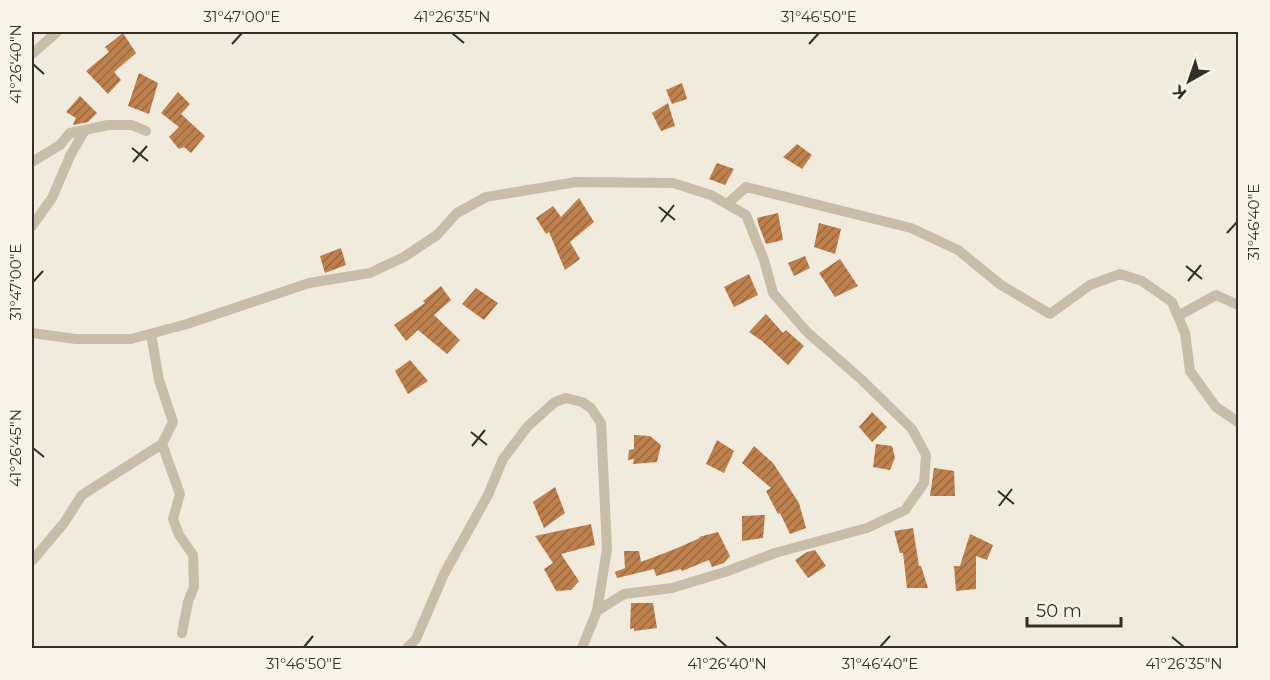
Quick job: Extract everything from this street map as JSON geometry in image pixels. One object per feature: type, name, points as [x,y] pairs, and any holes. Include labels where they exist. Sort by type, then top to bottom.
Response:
[{"type":"street","points":[[32,54],[57,32]]},
{"type":"street","points":[[32,162],[60,145],[70,133],[108,124],[132,125],[146,131]]},
{"type":"street","points":[[32,226],[52,198],[71,154],[85,130]]},
{"type":"street","points":[[32,333],[76,339],[131,339],[187,324],[309,283],[369,273],[404,257],[437,235],[457,213],[486,197],[576,182],[673,183],[711,195],[746,215],[764,260],[773,293],[807,332],[862,380],[912,429],[926,455],[924,483],[905,510],[867,528],[775,554],[728,572],[672,588],[624,594],[597,612]]},
{"type":"street","points":[[728,204],[746,187],[911,228],[958,250],[1001,285],[1050,314],[1090,285],[1120,274],[1142,281],[1172,302],[1185,333],[1190,371],[1216,407],[1239,422]]},
{"type":"street","points":[[1178,316],[1216,295],[1239,305]]},
{"type":"street","points":[[32,561],[64,523],[82,495],[162,444],[173,422],[159,380],[152,334]]},
{"type":"street","points":[[407,648],[416,639],[444,574],[488,495],[503,459],[528,426],[555,402],[566,398],[582,402],[591,408],[601,423],[607,549],[597,612],[582,648]]},
{"type":"street","points":[[162,444],[180,494],[173,519],[179,535],[193,555],[194,587],[188,602],[182,633]]},
{"type":"building","points":[[123,33],[136,53],[114,72],[121,80],[108,94],[86,71],[109,52],[105,47]]},
{"type":"building","points":[[139,73],[158,83],[149,114],[128,106]]},
{"type":"building","points":[[682,83],[687,99],[672,104],[666,90]]},
{"type":"building","points":[[178,92],[190,104],[181,114],[205,136],[191,153],[184,147],[179,149],[169,137],[179,127],[161,113]]},
{"type":"building","points":[[80,96],[97,113],[88,122],[74,125],[76,118],[66,112]]},
{"type":"building","points":[[668,103],[675,126],[661,131],[652,113]]},
{"type":"building","points":[[797,144],[812,155],[802,169],[783,157]]},
{"type":"building","points":[[717,163],[734,169],[725,185],[709,179]]},
{"type":"building","points":[[579,198],[594,222],[570,242],[580,259],[565,270],[549,232],[546,234],[536,218],[553,206],[561,217]]},
{"type":"building","points":[[778,213],[783,240],[766,244],[757,218]]},
{"type":"building","points":[[819,223],[841,229],[835,254],[814,247]]},
{"type":"building","points":[[341,248],[346,265],[325,273],[320,256]]},
{"type":"building","points":[[805,256],[810,268],[794,276],[788,263]]},
{"type":"building","points":[[840,259],[858,286],[835,297],[819,273]]},
{"type":"building","points":[[749,274],[758,295],[734,307],[724,287]]},
{"type":"building","points":[[441,286],[451,300],[434,315],[460,340],[447,354],[418,330],[406,341],[394,325],[425,303],[423,301]]},
{"type":"building","points":[[476,288],[498,303],[484,320],[462,304]]},
{"type":"building","points":[[766,314],[783,333],[786,330],[804,346],[788,365],[749,332]]},
{"type":"building","points":[[410,360],[428,381],[408,394],[395,371]]},
{"type":"building","points":[[872,412],[887,427],[872,442],[859,427]]},
{"type":"building","points":[[634,435],[650,436],[661,445],[657,462],[633,464],[634,459],[628,460],[629,450],[634,449]]},
{"type":"building","points":[[717,440],[734,451],[724,473],[706,464]]},
{"type":"building","points":[[876,444],[892,446],[895,458],[890,470],[873,467]]},
{"type":"building","points":[[754,446],[773,463],[799,503],[806,528],[790,534],[766,491],[771,488],[742,463]]},
{"type":"building","points":[[934,468],[954,471],[955,496],[930,496]]},
{"type":"building","points":[[555,487],[565,513],[544,528],[533,502]]},
{"type":"building","points":[[765,515],[763,538],[742,541],[742,516]]},
{"type":"building","points":[[591,524],[595,545],[561,554],[579,581],[571,590],[556,591],[544,569],[553,563],[535,536]]},
{"type":"building","points":[[913,528],[919,566],[921,566],[928,588],[907,588],[903,553],[900,553],[894,531]]},
{"type":"building","points":[[718,532],[730,556],[724,563],[712,567],[709,560],[682,571],[681,569],[656,576],[654,569],[617,578],[615,572],[625,568],[624,551],[639,551],[641,562],[699,537]]},
{"type":"building","points":[[970,534],[993,545],[987,560],[976,556],[976,589],[956,591],[954,566],[960,566]]},
{"type":"building","points":[[815,550],[826,566],[808,578],[795,560]]},
{"type":"building","points":[[631,603],[653,603],[657,628],[634,631],[634,628],[630,629]]}]
